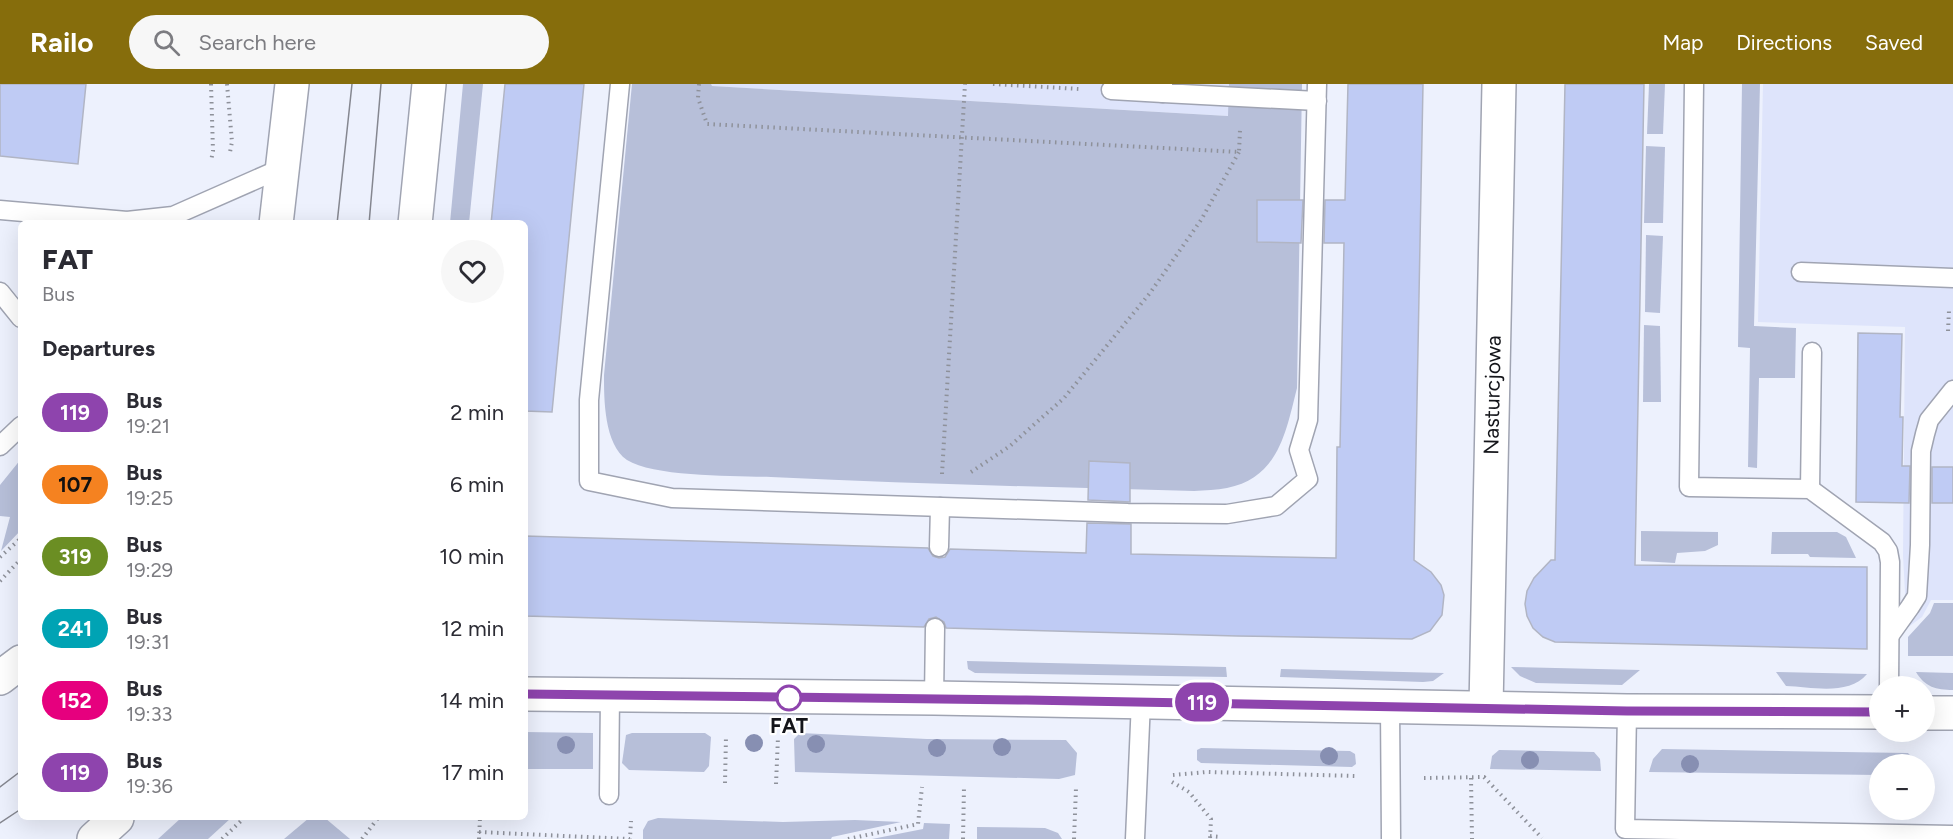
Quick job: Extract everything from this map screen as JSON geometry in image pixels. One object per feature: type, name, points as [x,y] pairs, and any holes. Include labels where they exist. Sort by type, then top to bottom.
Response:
[{"type":"street","points":[[276,220],[292,84]]},
{"type":"street","points":[[415,220],[429,84]]},
{"type":"street","name":"Nasturcjowa","points":[[1486,707],[1498,84]]},
{"type":"street","points":[[0,678],[18,664]]},
{"type":"street","points":[[528,694],[1141,701],[1627,711],[1869,712]]},
{"type":"street","points":[[1935,713],[1953,713]]},
{"type":"street","points":[[94,839],[115,820]]},
{"type":"lane","points":[[620,84],[589,400],[590,481],[672,498],[941,500],[1128,513],[1227,514],[1276,506],[1308,479],[1299,450],[1308,420],[1317,92],[1242,98],[1163,89],[1112,90]]},
{"type":"lane","points":[[1694,84],[1689,487],[1810,489],[1882,542],[1888,551],[1890,562],[1889,676]]},
{"type":"lane","points":[[136,220],[173,216],[282,168]]},
{"type":"lane","points":[[0,210],[115,220]]},
{"type":"lane","points":[[1801,272],[1953,278]]},
{"type":"lane","points":[[0,292],[18,314]]},
{"type":"lane","points":[[1810,489],[1812,352]]},
{"type":"lane","points":[[1890,635],[1917,596],[1921,451],[1924,434],[1929,420],[1953,390]]},
{"type":"lane","points":[[0,446],[18,429]]},
{"type":"lane","points":[[939,547],[941,500]]},
{"type":"lane","points":[[934,698],[935,628]]},
{"type":"lane","points":[[609,795],[610,694]]},
{"type":"lane","points":[[1135,839],[1141,701]]},
{"type":"lane","points":[[1390,707],[1391,838]]},
{"type":"lane","points":[[1627,711],[1625,829],[1953,835]]},
{"type":"path","points":[[202,203],[213,151],[211,84]]},
{"type":"path","points":[[699,84],[698,98],[707,124],[1239,152]]},
{"type":"path","points":[[941,500],[965,84]]},
{"type":"path","points":[[993,84],[1112,90]]},
{"type":"path","points":[[941,500],[1010,446],[1064,398],[1150,293],[1201,220],[1239,152],[1242,98]]},
{"type":"path","points":[[0,557],[18,541]]},
{"type":"path","points":[[0,581],[18,562]]},
{"type":"path","points":[[725,783],[726,727]]},
{"type":"path","points":[[776,784],[778,728]]},
{"type":"path","points":[[1163,776],[1189,792],[1211,819],[1210,837],[1221,837]]},
{"type":"path","points":[[1472,778],[1472,839]]},
{"type":"path","points":[[848,839],[918,824],[922,787]]},
{"type":"path","points":[[963,839],[964,788]]},
{"type":"path","points":[[1074,839],[1076,788]]},
{"type":"path","points":[[222,839],[242,820]]},
{"type":"path","points":[[362,839],[376,820]]},
{"type":"path","points":[[479,839],[480,820]]},
{"type":"path","points":[[479,832],[630,839]]},
{"type":"shaded area","points":[[463,84],[483,84],[469,220],[450,220]]},
{"type":"shaded area","points":[[632,84],[711,84],[712,86],[1228,116],[1229,84],[1302,84],[1297,388],[1284,436],[1277,450],[1258,474],[1244,483],[1223,489],[1194,491],[717,476],[656,470],[627,460],[619,453],[610,432],[605,408],[604,375]]},
{"type":"shaded area","points":[[711,84],[1229,84],[1229,116],[711,86]]},
{"type":"shaded area","points":[[1649,84],[1665,84],[1663,134],[1647,134]]},
{"type":"shaded area","points":[[1742,84],[1760,84],[1754,326],[1796,328],[1795,378],[1759,378],[1757,468],[1748,467],[1750,348],[1738,347]]},
{"type":"shaded area","points":[[1763,84],[1953,84],[1953,600],[1931,600],[1922,617],[1907,628],[1903,556],[1905,327],[1758,322]]},
{"type":"shaded area","points":[[1646,146],[1665,147],[1663,223],[1644,223]]},
{"type":"shaded area","points":[[1646,235],[1663,236],[1660,313],[1645,312]]},
{"type":"shaded area","points":[[1644,325],[1660,326],[1661,402],[1643,402]]},
{"type":"shaded area","points":[[18,463],[18,533],[1,551],[10,517],[0,516],[0,485]]},
{"type":"shaded area","points":[[1641,531],[1718,532],[1718,545],[1705,551],[1677,553],[1675,563],[1641,561]]},
{"type":"shaded area","points":[[1772,532],[1837,532],[1846,537],[1856,558],[1771,554]]},
{"type":"shaded area","points":[[1934,603],[1953,603],[1953,656],[1908,656],[1908,637],[1930,613]]},
{"type":"shaded area","points":[[967,661],[1226,667],[1227,677],[975,673],[968,669]]},
{"type":"shaded area","points":[[1511,667],[1640,670],[1622,685],[1536,683],[1520,676]]},
{"type":"shaded area","points":[[1281,669],[1444,673],[1433,681],[1423,682],[1280,677]]},
{"type":"shaded area","points":[[1776,672],[1867,674],[1850,685],[1830,689],[1786,686]]},
{"type":"shaded area","points":[[1916,672],[1953,673],[1953,690],[1935,688],[1935,676],[1919,676]]},
{"type":"shaded area","points":[[528,732],[593,733],[593,769],[528,769]]},
{"type":"shaded area","points":[[632,733],[705,733],[711,737],[709,766],[704,772],[629,770],[622,763],[626,735]]},
{"type":"shaded area","points":[[800,733],[927,739],[1066,740],[1077,753],[1075,775],[1059,779],[795,772],[794,739]]},
{"type":"shaded area","points":[[1201,748],[1350,751],[1355,754],[1356,764],[1352,767],[1201,763],[1197,760],[1197,750]]},
{"type":"shaded area","points":[[1662,749],[1909,754],[1869,754],[1869,775],[1649,772],[1653,759]]},
{"type":"shaded area","points":[[1499,750],[1594,752],[1600,759],[1601,771],[1490,769],[1492,756]]},
{"type":"shaded area","points":[[658,818],[783,822],[855,820],[901,822],[831,839],[643,839],[643,830],[648,821]]},
{"type":"shaded area","points":[[179,820],[229,820],[208,839],[158,839]]},
{"type":"shaded area","points":[[307,820],[327,820],[350,839],[284,839]]},
{"type":"shaded area","points":[[924,823],[950,824],[949,839],[872,839],[923,829]]},
{"type":"shaded area","points":[[977,827],[1045,828],[1058,833],[1062,839],[977,839]]},
{"type":"building","points":[[0,84],[86,84],[78,164],[0,156]]},
{"type":"building","points":[[505,84],[584,84],[552,412],[528,411],[528,220],[491,220]]},
{"type":"building","points":[[1348,84],[1423,84],[1414,560],[1431,572],[1441,585],[1444,595],[1442,615],[1430,631],[1412,639],[946,628],[944,622],[936,617],[929,619],[924,627],[528,616],[528,536],[928,548],[933,556],[939,558],[945,557],[950,549],[1086,553],[1087,523],[1131,524],[1131,554],[1336,558],[1337,447],[1340,447],[1344,243],[1324,243],[1325,200],[1345,200]]},
{"type":"building","points":[[1565,84],[1644,84],[1635,565],[1867,567],[1867,649],[1555,642],[1543,637],[1533,628],[1527,616],[1525,604],[1527,591],[1534,578],[1551,560],[1555,560]]},
{"type":"building","points":[[1257,200],[1303,200],[1301,243],[1257,242]]},
{"type":"building","points":[[1858,333],[1902,334],[1900,417],[1903,417],[1902,466],[1910,466],[1909,503],[1856,502]]},
{"type":"building","points":[[1089,461],[1130,463],[1130,502],[1088,500]]},
{"type":"building","points":[[1932,467],[1953,467],[1953,503],[1932,503]]},
{"type":"tram line","points":[[337,220],[352,84]]},
{"type":"tram line","points":[[369,220],[381,84]]},
{"type":"tram line","points":[[0,787],[18,773]]},
{"type":"tram line","points":[[0,823],[18,811]]},
{"type":"bus line","name":"119","points":[[528,694],[934,698],[1627,711],[1869,712]]},
{"type":"place","name":"FAT","points":[[789,698]]}]
